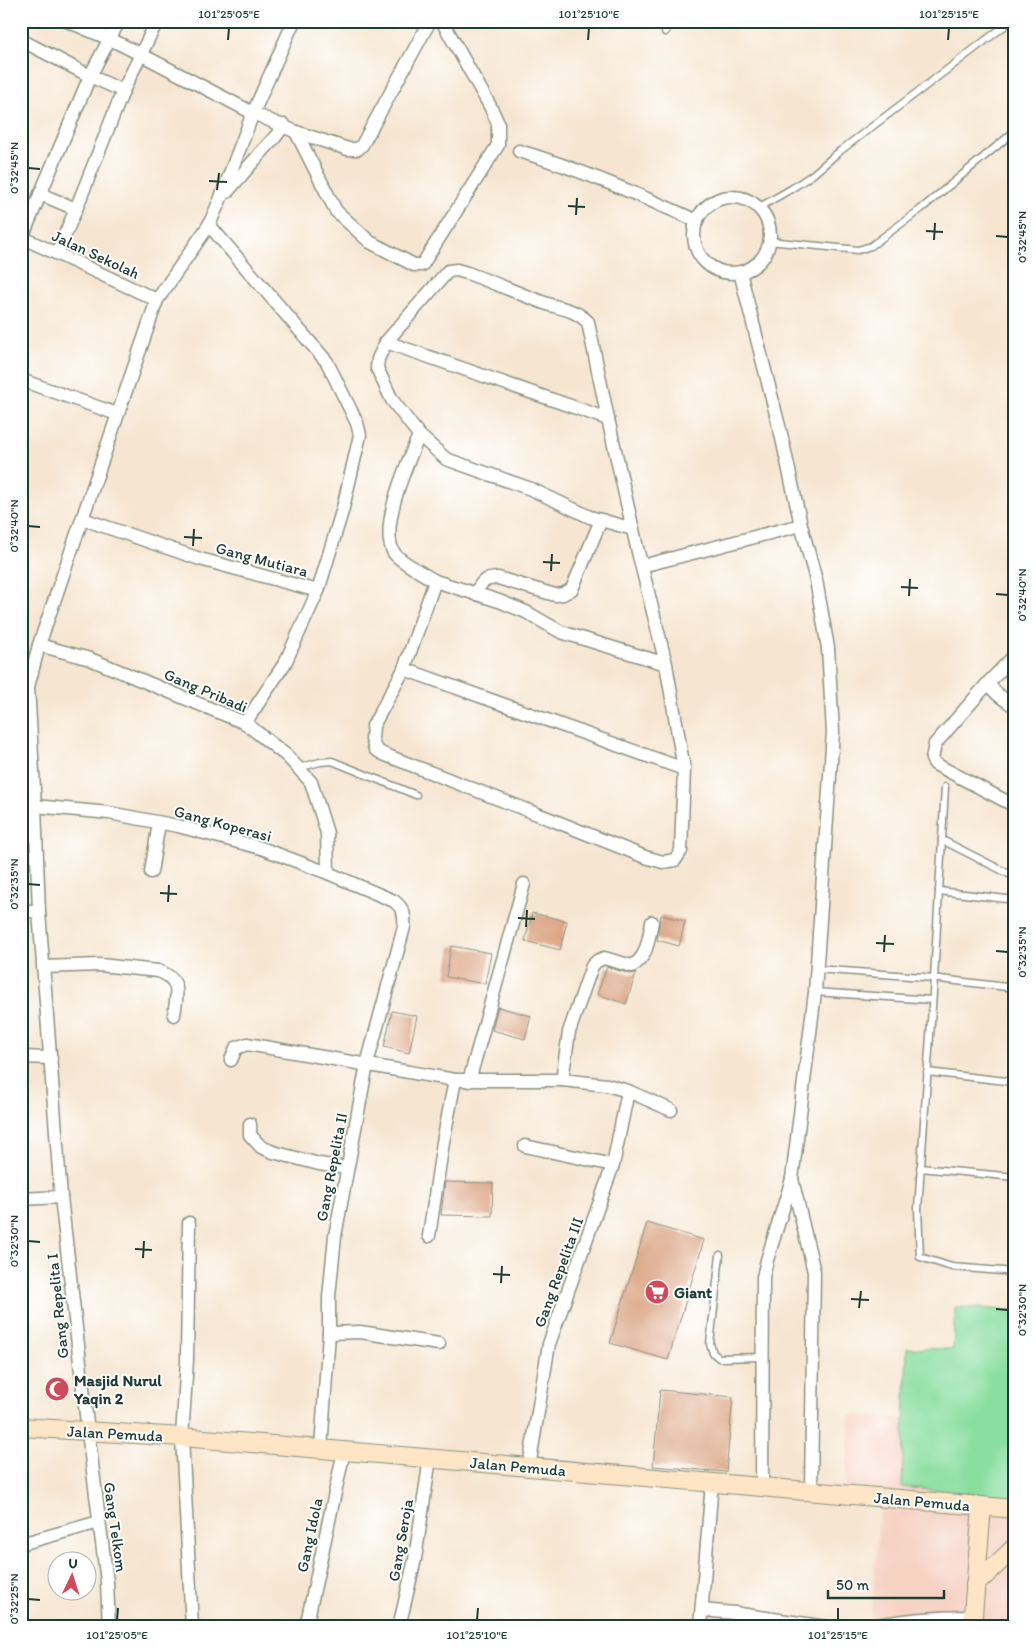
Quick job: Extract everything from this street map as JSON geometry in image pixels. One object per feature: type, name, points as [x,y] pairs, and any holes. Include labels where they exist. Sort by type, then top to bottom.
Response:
[{"type":"main road","name":"Jalan Pemuda","points":[[21,1427],[182,1436],[1015,1509]]},
{"type":"main road","points":[[972,1622],[982,1507]]},
{"type":"main road","points":[[975,1585],[1015,1547]]},
{"type":"street","points":[[67,21],[110,39],[253,113],[284,125],[296,132],[348,149],[358,149],[362,146],[430,21]]},
{"type":"street","points":[[22,238],[90,76],[119,21]]},
{"type":"street","points":[[57,253],[123,91],[157,21]]},
{"type":"street","points":[[220,200],[253,113],[294,21]]},
{"type":"street","points":[[296,132],[336,211],[370,242],[414,266],[422,265],[498,145],[498,123],[442,21]]},
{"type":"street","points":[[21,40],[123,91]]},
{"type":"street","points":[[220,200],[284,125]]},
{"type":"street","points":[[519,151],[583,172],[697,221]]},
{"type":"street","points":[[40,194],[76,209]]},
{"type":"street","points":[[724,198],[742,199],[758,208],[764,214],[770,232],[767,250],[749,269],[740,272],[722,272],[700,256],[694,239],[697,221],[706,207],[724,198]]},
{"type":"street","name":"Gang Repelita I","points":[[88,1432],[61,1196],[39,912],[36,806],[25,687],[117,414],[158,300],[209,225],[220,200]]},
{"type":"street","points":[[209,225],[327,362],[357,423],[360,435],[343,508],[318,591],[285,663],[245,723]]},
{"type":"street","name":"Jalan Sekolah","points":[[22,238],[158,300]]},
{"type":"street","points":[[435,581],[404,669],[373,726],[372,739],[375,749],[383,754],[645,857],[663,862],[675,860],[680,851],[684,769],[666,664],[608,419],[588,322],[581,314],[573,311],[550,305],[467,273],[457,270],[448,271],[386,342],[378,358],[377,368],[392,400],[419,435],[446,459],[531,489],[590,517],[633,528]]},
{"type":"street","points":[[740,272],[782,434],[801,525],[816,580],[828,648],[833,732],[815,992],[792,1179],[766,1260],[763,1277],[762,1487]]},
{"type":"street","points":[[386,342],[608,419]]},
{"type":"street","points":[[21,380],[117,414]]},
{"type":"street","points":[[419,435],[398,487],[389,527],[388,540],[394,555],[435,581],[499,601],[526,612],[562,632],[666,664]]},
{"type":"street","name":"Gang Mutiara","points":[[83,519],[200,559],[318,591]]},
{"type":"street","points":[[475,594],[482,581],[498,578],[555,595],[563,594],[572,589],[601,520]]},
{"type":"street","points":[[642,566],[801,525]]},
{"type":"street","name":"Gang Pribadi","points":[[39,645],[90,659],[245,723],[287,756],[311,782],[327,833],[328,874]]},
{"type":"street","points":[[1015,655],[935,744],[932,759],[936,764],[1015,806]]},
{"type":"street","points":[[404,669],[684,769]]},
{"type":"street","points":[[990,682],[990,687],[993,691],[1015,707]]},
{"type":"street","name":"Gang Koperasi","points":[[36,806],[109,813],[178,826],[261,848],[394,901]]},
{"type":"street","points":[[151,872],[159,823]]},
{"type":"street","points":[[469,1081],[524,884]]},
{"type":"street","name":"Gang Repelita II","points":[[321,1449],[329,1333],[329,1297],[335,1236],[368,1064],[404,928],[405,917],[402,908],[394,901]]},
{"type":"street","points":[[21,910],[39,912]]},
{"type":"street","points":[[562,1080],[569,1032],[592,966],[604,958],[632,966],[639,962],[645,951],[652,922]]},
{"type":"street","points":[[43,967],[100,965],[164,973],[171,978],[177,991],[174,1015]]},
{"type":"street","points":[[231,1060],[236,1048],[246,1044],[455,1080],[562,1080],[607,1085],[628,1091],[672,1110]]},
{"type":"street","points":[[21,1058],[50,1058]]},
{"type":"street","points":[[428,1236],[455,1080]]},
{"type":"street","name":"Gang Repelita III","points":[[529,1467],[549,1344],[614,1165],[628,1091]]},
{"type":"street","points":[[250,1124],[250,1135],[261,1147],[319,1164],[347,1168]]},
{"type":"street","points":[[525,1146],[614,1165]]},
{"type":"street","points":[[792,1179],[811,1252],[814,1272],[811,1492]]},
{"type":"street","points":[[21,1199],[61,1196]]},
{"type":"street","points":[[189,1223],[187,1360],[182,1436],[192,1627]]},
{"type":"street","points":[[329,1333],[360,1332],[439,1344]]},
{"type":"street","name":"Gang Telkom","points":[[88,1432],[107,1582],[109,1627]]},
{"type":"street","name":"Gang Idola","points":[[306,1627],[344,1451]]},
{"type":"street","name":"Gang Seroja","points":[[399,1627],[415,1559],[430,1458]]},
{"type":"street","points":[[700,1627],[712,1483]]},
{"type":"street","points":[[21,1544],[99,1522]]},
{"type":"street","points":[[702,1610],[826,1627]]},
{"type":"street","points":[[868,1627],[933,1616],[972,1622]]},
{"type":"lane","points":[[666,32],[673,21]]},
{"type":"lane","points":[[758,208],[791,189],[812,174],[1010,21]]},
{"type":"lane","points":[[769,241],[858,250],[871,246],[921,209],[1015,130]]},
{"type":"lane","points":[[298,768],[320,762],[332,762],[416,795]]},
{"type":"lane","points":[[945,787],[934,978],[920,1168],[918,1209],[920,1256],[952,1267],[1015,1272]]},
{"type":"lane","points":[[942,840],[1015,877]]},
{"type":"lane","points":[[939,891],[1015,900]]},
{"type":"lane","points":[[816,969],[934,978],[1015,988]]},
{"type":"lane","points":[[815,992],[932,1000]]},
{"type":"lane","points":[[927,1072],[1015,1082]]},
{"type":"lane","points":[[920,1168],[1015,1177]]},
{"type":"lane","points":[[720,1255],[710,1344],[713,1352],[719,1358],[762,1357]]},
{"type":"shaded area","points":[[850,1415],[904,1418],[902,1487],[1015,1498],[1015,1627],[976,1625],[975,1627],[870,1627],[881,1500],[845,1497]]},
{"type":"green space","points":[[955,1307],[1015,1310],[1015,1498],[902,1487],[907,1348],[953,1349]]},
{"type":"building","points":[[532,913],[567,921],[560,950],[525,941]]},
{"type":"building","points":[[661,915],[685,921],[679,946],[657,940]]},
{"type":"building","points":[[451,946],[491,953],[485,984],[446,977]]},
{"type":"building","points":[[607,967],[630,974],[636,973],[626,1004],[597,994]]},
{"type":"building","points":[[498,1007],[531,1016],[525,1039],[492,1030]]},
{"type":"building","points":[[392,1011],[417,1016],[409,1053],[384,1047]]},
{"type":"building","points":[[445,1182],[493,1183],[492,1216],[441,1215]]},
{"type":"building","name":"Giant","points":[[647,1223],[704,1240],[668,1360],[610,1343]]},
{"type":"building","points":[[660,1390],[733,1397],[726,1472],[653,1466]]},
{"type":"place","name":"Giant","points":[[657,1292]]},
{"type":"place","name":"Masjid Nurul Yaqin 2","points":[[57,1389]]}]
